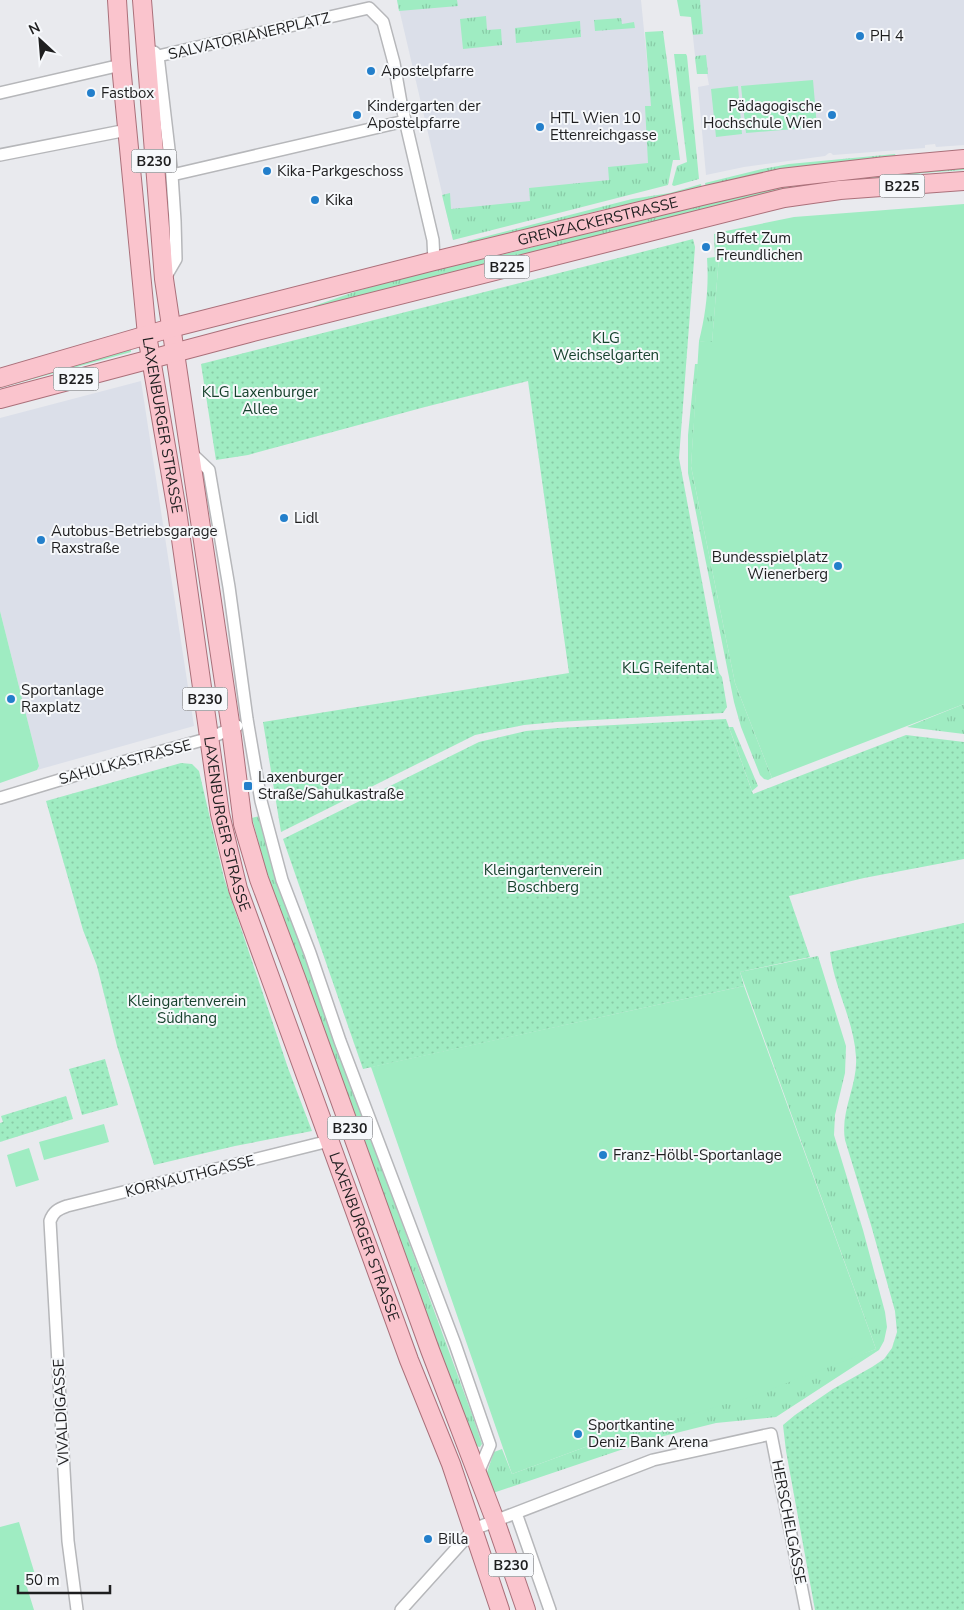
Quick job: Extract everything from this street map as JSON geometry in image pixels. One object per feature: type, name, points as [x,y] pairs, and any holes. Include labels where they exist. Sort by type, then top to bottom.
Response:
[{"type":"main road","name":"LAXENBURGER STRASSE","points":[[117,0],[121,64],[147,335],[178,520],[220,814],[238,889],[409,1360],[451,1464],[500,1610]]},
{"type":"main road","name":"LAXENBURGER STRASSE","points":[[142,0],[164,279],[188,451],[231,729],[243,824],[259,880],[430,1350],[496,1520],[526,1610]]},
{"type":"main road","name":"GRENZACKERSTRASSE","points":[[147,335],[434,261],[682,200],[781,178],[964,159]]},
{"type":"main road","name":"GRENZACKERSTRASSE","points":[[175,353],[784,198],[840,190],[964,181]]},
{"type":"main road","name":"B225","points":[[0,378],[147,335]]},
{"type":"main road","name":"B225","points":[[0,399],[175,353]]},
{"type":"street","name":"SALVATORIANERPLATZ","points":[[158,56],[369,8],[383,22],[394,63],[405,121]]},
{"type":"street","points":[[144,44],[158,56],[172,175],[176,259],[164,279]]},
{"type":"street","points":[[0,93],[121,64]]},
{"type":"street","points":[[172,175],[405,121],[433,240],[434,261]]},
{"type":"street","points":[[0,155],[127,130]]},
{"type":"street","name":"LAXENBURGER STRASSE","points":[[188,451],[209,470],[229,587],[247,721],[261,801],[282,880],[310,953],[340,1041],[455,1344],[490,1445],[477,1475]]},
{"type":"street","name":"SAHULKASTRASSE","points":[[0,798],[210,738],[247,721]]},
{"type":"street","name":"KORNAUTHGASSE","points":[[52,1214],[66,1206],[329,1141]]},
{"type":"street","name":"VIVALDIGASSE","points":[[52,1214],[50,1236],[68,1526],[77,1610]]},
{"type":"street","name":"HERSCHELGASSE","points":[[516,1513],[653,1460],[771,1434],[806,1610]]},
{"type":"street","points":[[401,1610],[474,1529],[516,1513],[550,1610]]},
{"type":"shaded area","name":"HTL Wien 10 Ettenreichgasse","points":[[397,0],[641,0],[657,162],[453,240]]},
{"type":"shaded area","name":"Pädagogische Hochschule Wien","points":[[689,0],[964,0],[964,145],[936,147],[935,144],[925,145],[925,148],[833,155],[829,153],[825,156],[744,167],[706,175],[698,87],[709,85],[707,74],[697,74]]},
{"type":"shaded area","points":[[141,381],[194,726],[37,770],[39,766],[0,611],[0,418]]},
{"type":"green space","points":[[397,0],[457,0],[458,6],[399,11]]},
{"type":"green space","points":[[677,0],[700,0],[703,34],[693,35],[691,17],[680,16]]},
{"type":"green space","points":[[486,16],[487,30],[501,29],[502,45],[463,49],[460,19]]},
{"type":"green space","points":[[621,18],[622,24],[634,22],[635,28],[595,31],[594,20]]},
{"type":"green space","points":[[580,21],[581,37],[516,43],[515,28]]},
{"type":"green space","points":[[663,31],[680,160],[673,160],[668,185],[453,240],[442,195],[450,193],[451,209],[530,201],[529,188],[609,180],[608,167],[648,163],[645,106],[651,106],[645,32]]},
{"type":"green space","points":[[674,54],[686,54],[687,56],[699,179],[674,186],[672,185],[677,166],[687,162]]},
{"type":"green space","points":[[706,55],[708,74],[697,74],[695,58],[696,56]]},
{"type":"green space","points":[[813,80],[817,127],[746,133],[741,86]]},
{"type":"green space","points":[[738,86],[742,134],[716,137],[711,89]]},
{"type":"green space","points":[[895,154],[896,156],[706,188],[705,183],[789,164]]},
{"type":"green space","points":[[964,166],[964,170],[923,173],[866,182],[315,311],[314,306],[398,279],[790,183]]},
{"type":"green space","points":[[701,184],[702,189],[611,210],[605,209],[487,240],[467,243],[468,241],[632,199],[670,193]]},
{"type":"green space","name":"Bundesspielplatz Wienerberg","points":[[964,204],[964,704],[772,778],[735,683],[691,466],[699,341],[712,342],[721,232],[794,217]]},
{"type":"green space","points":[[721,232],[712,343],[699,341],[706,300],[707,258],[715,257],[714,234]]},
{"type":"green space","points":[[693,239],[695,247],[679,458],[719,673],[722,677],[727,707],[723,713],[556,722],[524,725],[475,735],[281,832],[263,722],[569,673],[528,381],[248,455],[216,460],[201,364]]},
{"type":"green space","points":[[131,348],[131,352],[0,388],[0,385]]},
{"type":"green space","points":[[695,364],[698,364],[691,466],[735,683],[772,778],[768,780],[760,775],[741,727],[734,702],[688,473],[688,435]]},
{"type":"green space","name":"Sportanlage Raxplatz","points":[[0,611],[39,766],[37,770],[0,783]]},
{"type":"green space","points":[[964,704],[964,734],[907,727]]},
{"type":"green space","name":"Kleingartenverein Boschberg","points":[[726,719],[753,794],[906,735],[964,742],[964,859],[864,878],[789,896],[810,957],[740,972],[744,986],[363,1069],[283,839],[479,742],[526,731],[558,728]]},
{"type":"green space","points":[[729,727],[733,727],[758,786],[752,791]]},
{"type":"green space","name":"Kleingartenverein Südhang","points":[[181,763],[192,764],[199,771],[224,878],[288,1068],[312,1131],[235,1146],[154,1165],[117,1046],[97,966],[83,930],[46,801]]},
{"type":"green space","points":[[259,816],[275,876],[473,1417],[482,1444],[480,1447],[475,1446],[268,878],[252,818]]},
{"type":"green space","points":[[964,923],[964,1610],[815,1610],[783,1425],[833,1389],[884,1359],[892,1348],[897,1332],[895,1311],[845,1140],[845,1119],[856,1067],[856,1057],[852,1030],[835,978],[830,952]]},
{"type":"green space","points":[[818,956],[846,1046],[845,1073],[835,1115],[834,1135],[863,1230],[885,1312],[887,1327],[884,1341],[879,1350],[776,1417],[716,1423],[656,1438],[493,1493],[486,1475],[494,1452],[502,1449],[512,1474],[607,1439],[876,1349],[740,972]]},
{"type":"green space","name":"Franz-Hölbl-Sportanlage","points":[[744,986],[876,1349],[750,1397],[607,1439],[512,1474],[371,1067]]},
{"type":"green space","points":[[105,1059],[118,1105],[82,1115],[69,1069]]},
{"type":"green space","points":[[66,1096],[73,1119],[0,1142],[0,1123],[3,1122],[1,1116]]},
{"type":"green space","points":[[104,1124],[109,1142],[44,1160],[39,1142]]},
{"type":"green space","points":[[29,1148],[39,1180],[16,1187],[7,1155]]},
{"type":"green space","points":[[19,1522],[37,1581],[26,1584],[34,1610],[0,1610],[0,1527]]},
{"type":"place","name":"PH 4","points":[[860,36]]},
{"type":"place","name":"Apostelpfarre","points":[[371,71]]},
{"type":"place","name":"Fastbox","points":[[91,93]]},
{"type":"place","name":"Kindergarten der Apostelpfarre","points":[[357,115]]},
{"type":"place","name":"Pädagogische Hochschule Wien","points":[[832,115]]},
{"type":"place","name":"HTL Wien 10 Ettenreichgasse","points":[[540,127]]},
{"type":"place","name":"Kika-Parkgeschoss","points":[[267,171]]},
{"type":"place","name":"Kika","points":[[315,200]]},
{"type":"place","name":"Buffet Zum Freundlichen","points":[[706,247]]},
{"type":"place","name":"Lidl","points":[[284,518]]},
{"type":"place","name":"Autobus-Betriebsgarage Raxstraße","points":[[41,540]]},
{"type":"place","name":"Bundesspielplatz Wienerberg","points":[[838,566]]},
{"type":"place","name":"Sportanlage Raxplatz","points":[[11,699]]},
{"type":"place","name":"Laxenburger Straße/Sahulkastraße","points":[[248,786]]},
{"type":"place","name":"Franz-Hölbl-Sportanlage","points":[[603,1155]]},
{"type":"place","name":"Sportkantine Deniz Bank Arena","points":[[578,1434]]},
{"type":"place","name":"Billa","points":[[428,1539]]},
{"type":"park label","name":"KLG Weichselgarten","points":[[606,346]]},
{"type":"park label","name":"KLG Laxenburger Allee","points":[[260,400]]},
{"type":"park label","name":"KLG Reifental","points":[[668,668]]}]
